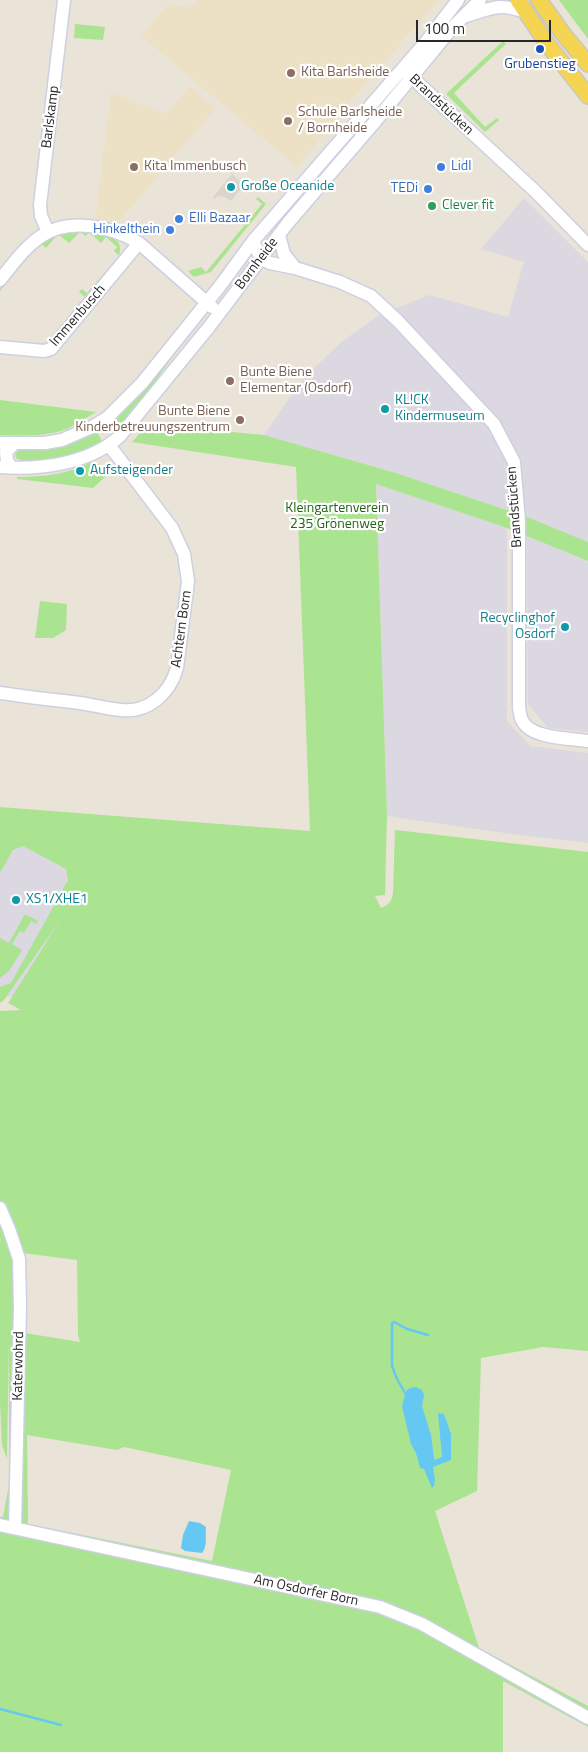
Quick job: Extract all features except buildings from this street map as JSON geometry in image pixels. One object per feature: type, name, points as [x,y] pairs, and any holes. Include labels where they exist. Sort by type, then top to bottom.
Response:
[{"type":"main road","points":[[518,0],[548,44],[588,96]]},
{"type":"main road","points":[[539,0],[588,64]]},
{"type":"street","name":"Barlskamp","points":[[48,232],[41,216],[40,205],[64,0]]},
{"type":"street","name":"Bornheide","points":[[6,468],[48,466],[71,461],[109,445],[124,431],[220,313],[407,73],[425,43],[458,0]]},
{"type":"street","name":"Bornheide","points":[[0,443],[45,443],[62,440],[107,418],[139,386],[207,302],[253,241],[407,73],[480,0]]},
{"type":"street","points":[[464,17],[503,6],[527,13]]},
{"type":"street","name":"Brandstücken","points":[[407,73],[536,192],[588,245]]},
{"type":"street","points":[[0,280],[33,242],[48,232],[65,227],[83,226],[120,234],[138,244],[220,313]]},
{"type":"street","points":[[279,235],[284,254],[295,268]]},
{"type":"street","points":[[253,241],[261,259]]},
{"type":"street","name":"Immenbusch","points":[[0,347],[44,351],[51,348],[138,244]]},
{"type":"street","name":"Brandstücken","points":[[261,259],[276,265],[295,268],[340,282],[371,296],[398,321],[494,424],[514,462],[519,521],[520,708],[522,721],[531,731],[542,735],[588,740]]},
{"type":"street","points":[[6,468],[6,452],[15,443]]},
{"type":"street","name":"Achtern Born","points":[[0,694],[92,705],[123,711],[150,705],[162,697],[175,677],[188,581],[184,554],[172,528],[109,445]]},
{"type":"street","name":"Katerwohrd","points":[[0,1208],[19,1259],[20,1306],[16,1528]]},
{"type":"street","name":"Am Osdorfer Born","points":[[0,1525],[380,1607],[422,1624],[588,1718]]},
{"type":"shaded area","name":"Schule Barlsheide / Bornheide","points":[[197,0],[439,0],[373,75],[297,167],[141,36],[167,5],[191,7]]},
{"type":"shaded area","name":"Kita Immenbusch","points":[[190,86],[215,109],[118,223],[95,220],[111,92],[166,114]]},
{"type":"shaded area","points":[[232,174],[244,185],[231,201],[218,196],[214,199],[213,197]]},
{"type":"shaded area","points":[[524,198],[588,262],[588,542],[525,516],[396,473],[264,435],[304,377],[344,340],[378,316],[429,295],[508,317],[524,262],[481,249]]},
{"type":"shaded area","points":[[376,484],[507,528],[507,721],[531,746],[588,753],[588,843],[387,816]]},
{"type":"shaded area","points":[[527,536],[588,561],[588,732],[548,728],[528,704]]},
{"type":"shaded area","points":[[0,818],[90,868],[18,996],[0,997]]},
{"type":"green space","points":[[559,0],[588,0],[588,39]]},
{"type":"green space","points":[[75,24],[105,27],[103,40],[74,38]]},
{"type":"green space","points":[[503,41],[506,44],[454,93],[485,127],[497,118],[499,120],[485,132],[446,94]]},
{"type":"green space","points":[[258,197],[266,204],[211,272],[194,277],[188,271],[201,267],[206,272],[262,204],[256,199]]},
{"type":"green space","points":[[75,231],[89,232],[86,236],[80,232],[69,243],[58,234]]},
{"type":"green space","points":[[89,232],[112,237],[120,247],[119,255],[114,251],[117,247],[106,237],[101,243]]},
{"type":"green space","points":[[58,234],[46,248],[40,243],[50,237]]},
{"type":"green space","points":[[40,243],[0,291],[0,289]]},
{"type":"green space","points":[[117,259],[115,264],[71,315],[85,297],[79,292],[82,289],[87,293]]},
{"type":"green space","points":[[194,324],[197,326],[173,356],[124,426],[112,417]]},
{"type":"green space","points":[[0,400],[96,412],[64,430],[49,434],[0,435]]},
{"type":"green space","name":"Kleingartenverein 235 Grönenweg","points":[[148,424],[264,435],[396,473],[525,516],[588,542],[588,561],[507,528],[376,484],[387,816],[385,895],[375,896],[381,908],[388,904],[393,896],[395,830],[588,852],[588,1351],[543,1347],[481,1358],[477,1491],[435,1511],[479,1648],[588,1706],[588,1727],[503,1681],[503,1752],[0,1752],[0,1517],[3,1517],[9,1485],[9,1342],[7,1459],[2,1445],[0,1402],[0,1011],[21,1010],[8,1003],[61,919],[0,1003],[0,987],[11,983],[68,880],[66,869],[23,846],[13,850],[0,873],[0,807],[310,831],[296,467],[132,442]],"holes":[[[23,1253],[77,1260],[78,1335],[80,1342],[25,1333]],[[27,1435],[117,1450],[124,1447],[231,1470],[212,1561],[28,1524]]]},
{"type":"green space","points":[[96,429],[103,444],[71,455],[39,461],[17,459],[15,456],[19,450],[60,447],[67,440]]},
{"type":"green space","points":[[92,462],[114,469],[93,488],[17,479],[17,477],[65,472]]},
{"type":"green space","points":[[40,601],[67,604],[66,630],[53,638],[35,638]]},
{"type":"green space","points":[[25,914],[38,921],[36,924],[31,921],[24,933],[20,931],[12,944],[22,950],[9,971],[0,978],[0,938],[9,943]]},
{"type":"water","points":[[416,1387],[422,1390],[424,1395],[422,1406],[431,1435],[435,1460],[442,1457],[438,1413],[444,1414],[451,1434],[451,1460],[433,1467],[435,1480],[432,1488],[424,1469],[420,1468],[416,1453],[411,1444],[402,1406],[406,1391]]},
{"type":"water","points":[[189,1521],[200,1523],[206,1527],[206,1544],[202,1553],[185,1551],[181,1548],[183,1535]]},
{"type":"waterway","points":[[405,1393],[392,1366],[392,1323],[394,1322],[407,1329],[428,1335]]},
{"type":"waterway","points":[[0,1709],[61,1725]]},
{"type":"place","name":"Grubenstieg","points":[[540,49]]},
{"type":"place","name":"Kita Barlsheide","points":[[291,73]]},
{"type":"place","name":"Schule Barlsheide / Bornheide","points":[[288,121]]},
{"type":"place","name":"Kita Immenbusch","points":[[134,167]]},
{"type":"place","name":"Lidl","points":[[441,167]]},
{"type":"place","name":"Große Oceanide","points":[[231,187]]},
{"type":"place","name":"TEDi","points":[[428,189]]},
{"type":"place","name":"Clever fit","points":[[432,206]]},
{"type":"place","name":"Elli Bazaar","points":[[179,219]]},
{"type":"place","name":"Hinkelthein","points":[[170,230]]},
{"type":"place","name":"Bunte Biene Elementar (Osdorf)","points":[[230,381]]},
{"type":"place","name":"KL!CK Kindermuseum","points":[[385,409]]},
{"type":"place","name":"Bunte Biene Kinderbetreuungszentrum","points":[[240,420]]},
{"type":"place","name":"Aufsteigender","points":[[80,471]]},
{"type":"place","name":"Recyclinghof Osdorf","points":[[565,627]]},
{"type":"place","name":"XS1/XHE1","points":[[16,900]]}]
